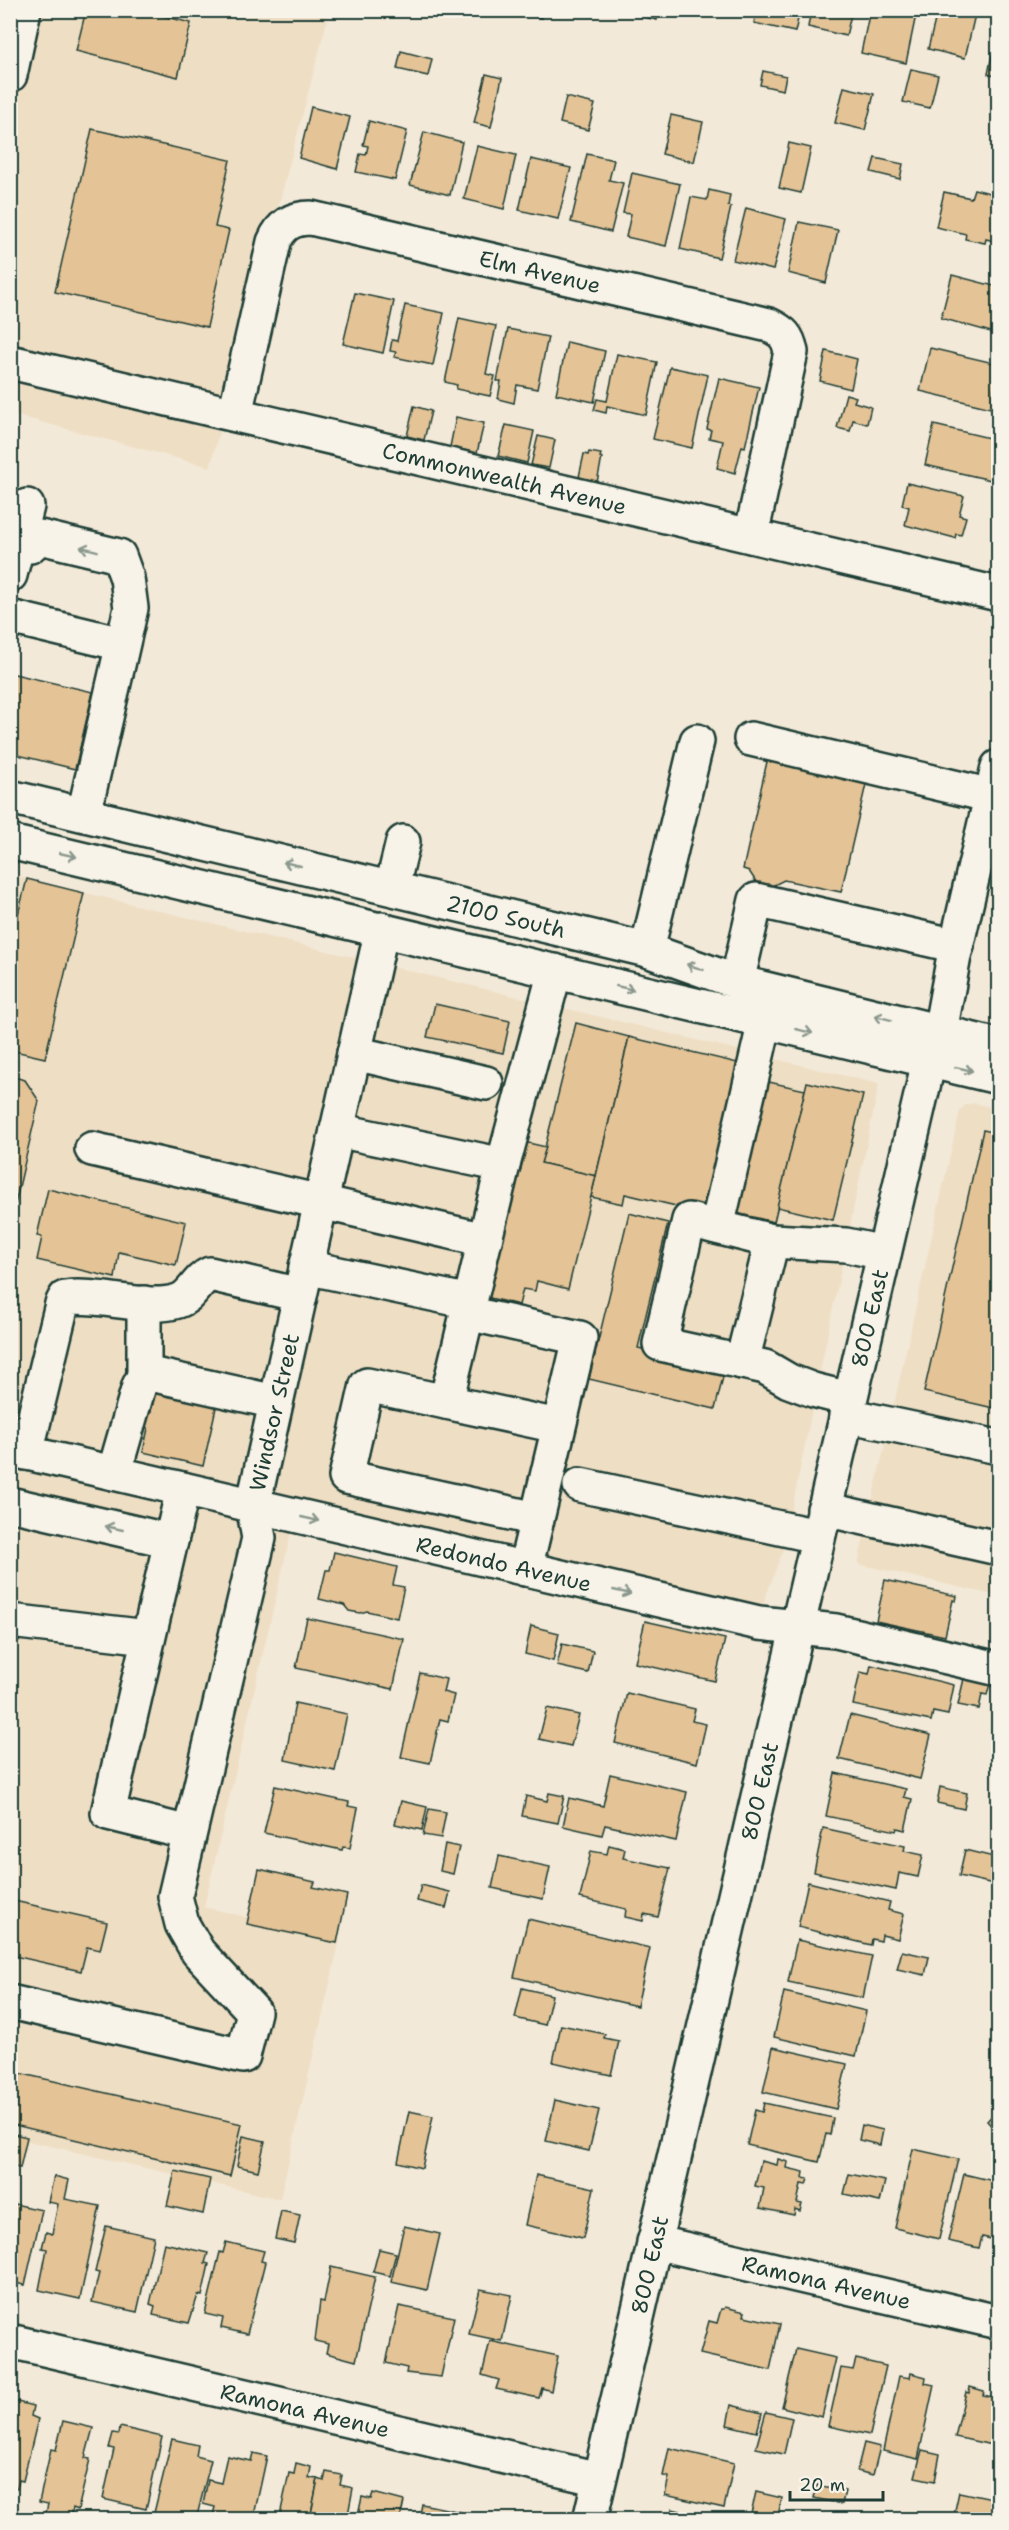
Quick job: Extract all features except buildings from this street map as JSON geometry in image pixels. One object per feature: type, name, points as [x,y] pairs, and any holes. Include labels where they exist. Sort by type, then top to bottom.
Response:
[{"type":"street","points":[[10,75],[21,16]]},
{"type":"street","name":"Elm Avenue","points":[[235,414],[274,242],[279,230],[299,218],[322,221],[746,320],[781,331],[789,339],[791,352],[751,536]]},
{"type":"street","name":"Commonwealth Avenue","points":[[10,362],[999,594]]},
{"type":"street","points":[[10,575],[24,544],[27,506]]},
{"type":"street","points":[[24,544],[40,537],[118,556],[124,572],[131,608],[84,814]]},
{"type":"street","points":[[10,617],[122,644]]},
{"type":"street","points":[[751,739],[994,802]]},
{"type":"street","points":[[382,929],[389,921],[397,918],[421,917],[614,963],[633,961],[647,950],[696,741]]},
{"type":"street","name":"2100 South","points":[[10,797],[647,950],[934,1046],[999,1077]]},
{"type":"street","name":"800 East","points":[[590,2520],[847,1407],[957,946],[994,802]]},
{"type":"street","name":"2100 South","points":[[10,842],[765,1021],[934,1046],[999,1046]]},
{"type":"street","points":[[124,868],[141,858],[167,859],[357,901],[369,900],[392,887],[403,842]]},
{"type":"street","points":[[737,982],[756,900],[957,946]]},
{"type":"street","name":"Windsor Street","points":[[10,2002],[243,2056],[254,2012],[198,1952],[182,1924],[175,1896],[259,1538],[252,1506],[382,929]]},
{"type":"street","points":[[446,1402],[484,1240],[555,971]]},
{"type":"street","points":[[717,1227],[765,1021]]},
{"type":"street","points":[[354,1053],[486,1083]]},
{"type":"street","points":[[337,1130],[503,1165]]},
{"type":"street","points":[[92,1149],[484,1240]]},
{"type":"street","points":[[884,1253],[846,1245],[772,1241],[689,1220],[660,1344],[765,1367],[789,1381],[847,1407],[999,1447]]},
{"type":"street","points":[[742,1362],[772,1241]]},
{"type":"street","points":[[18,1451],[65,1298],[78,1296],[144,1303],[176,1302],[186,1298],[201,1278],[210,1274],[303,1281],[468,1307],[580,1338],[525,1569]]},
{"type":"street","points":[[114,1473],[139,1386],[144,1376],[144,1303]]},
{"type":"street","points":[[144,1376],[150,1374],[276,1402]]},
{"type":"street","points":[[537,1519],[346,1477],[367,1385],[558,1426]]},
{"type":"street","name":"Redondo Avenue","points":[[18,1451],[759,1623],[836,1631],[999,1669]]},
{"type":"street","points":[[580,1485],[820,1523],[999,1548]]},
{"type":"street","points":[[183,1489],[108,1813],[189,1833]]},
{"type":"street","points":[[10,1503],[171,1541]]},
{"type":"street","points":[[10,1621],[148,1637]]},
{"type":"street","name":"Ramona Avenue","points":[[654,2242],[999,2322]]},
{"type":"street","name":"Ramona Avenue","points":[[10,2341],[599,2478]]},
{"type":"shaded area","points":[[302,10],[328,17],[210,467],[11,414],[10,11]]},
{"type":"shaded area","points":[[11,875],[879,1084],[784,1547],[754,1629],[292,1528],[204,1907],[340,1939],[280,2199],[11,2137]]},
{"type":"shaded area","points":[[974,1103],[998,1109],[998,1596],[858,1564],[960,1111],[965,1105]]}]
